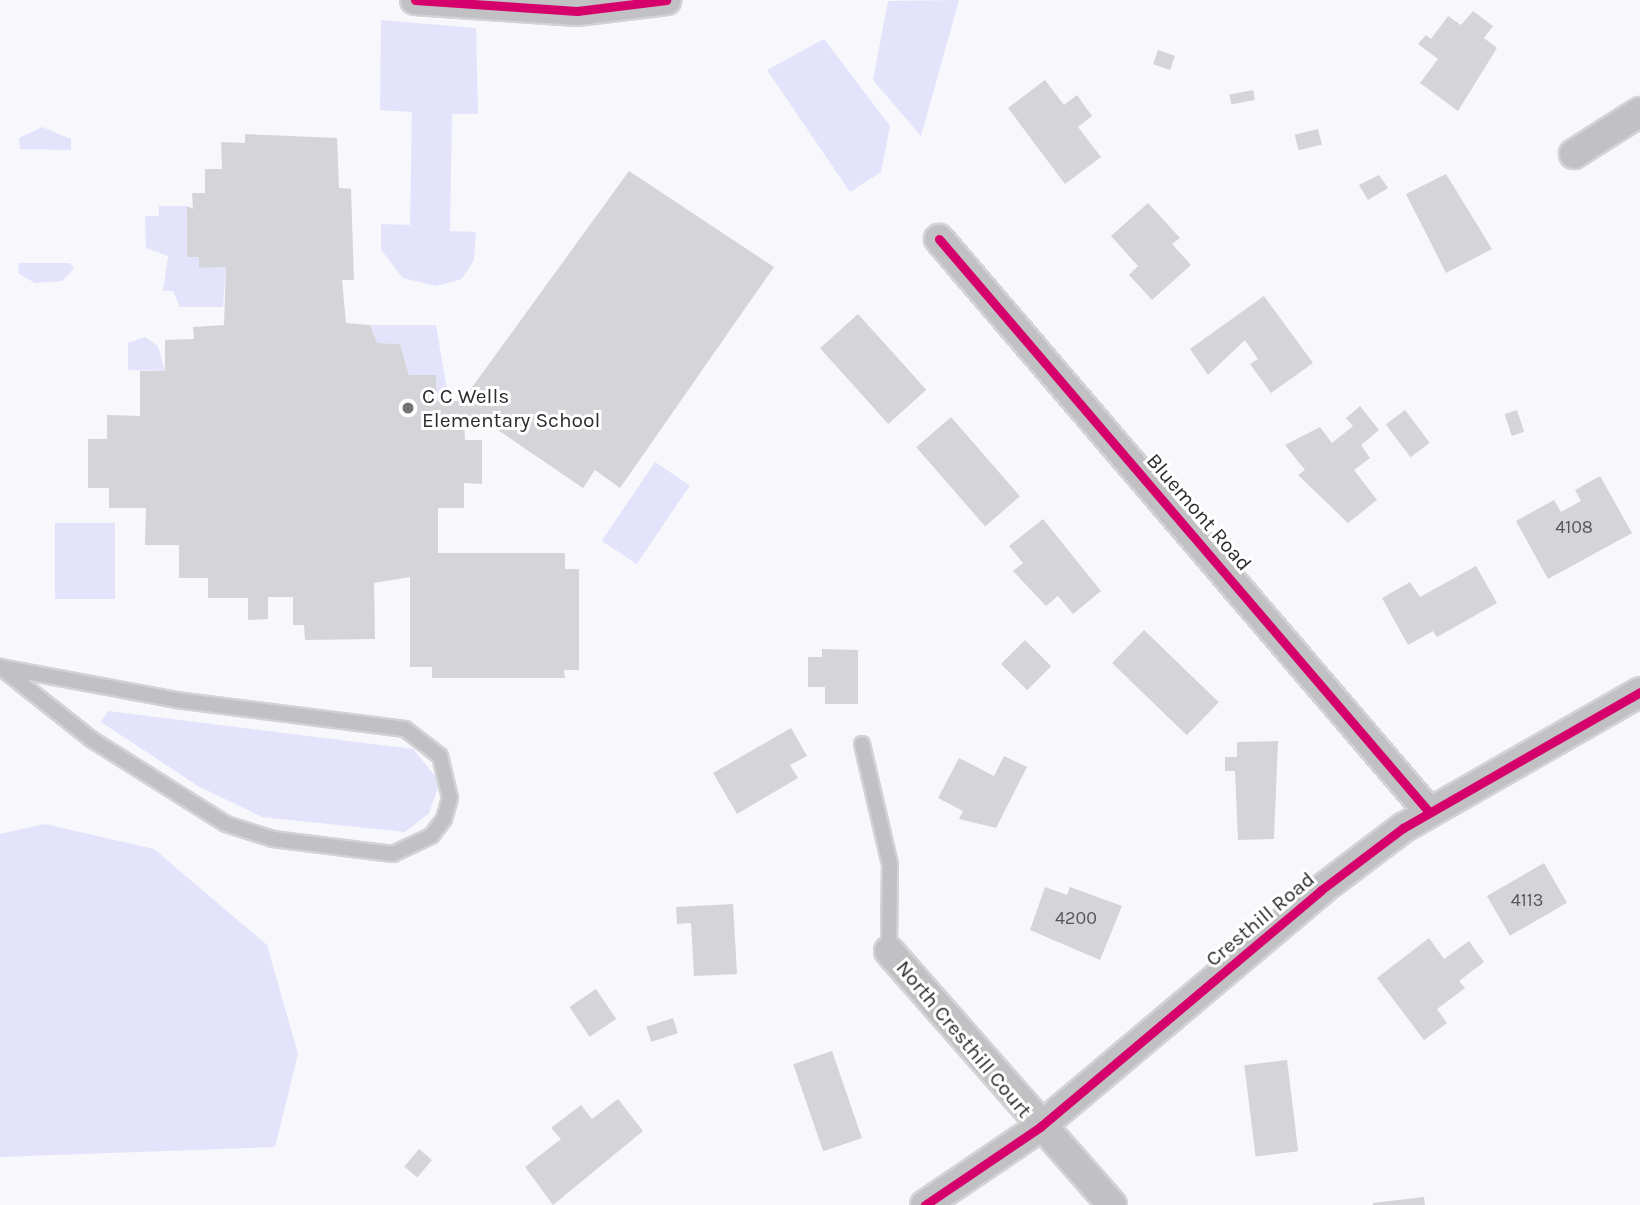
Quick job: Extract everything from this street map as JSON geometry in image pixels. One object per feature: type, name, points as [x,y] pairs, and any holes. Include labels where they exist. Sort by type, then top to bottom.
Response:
[{"type":"street","points":[[415,0],[577,11],[666,0]]},
{"type":"street","points":[[1574,155],[1640,113]]},
{"type":"street","name":"Bluemont Road","points":[[939,239],[1429,812]]},
{"type":"street","name":"Cresthill Road","points":[[925,1205],[1040,1127],[1321,890],[1429,812],[1640,692]]},
{"type":"street","name":"North Cresthill Court","points":[[889,951],[1040,1127],[1112,1205]]},
{"type":"lane","points":[[0,667],[176,701],[405,729],[440,756],[450,798],[444,819],[432,836],[393,854],[273,839],[226,824],[91,739],[0,667]]},
{"type":"lane","points":[[862,744],[890,864],[889,951]]},
{"type":"shaded area","points":[[959,0],[921,136],[873,80],[888,1]]},
{"type":"shaded area","points":[[381,20],[476,28],[478,114],[452,114],[450,231],[476,232],[474,260],[462,279],[436,286],[403,278],[381,250],[381,224],[410,225],[412,112],[380,110]]},
{"type":"shaded area","points":[[824,39],[890,126],[881,172],[850,192],[767,70]]},
{"type":"shaded area","points":[[42,127],[71,139],[71,150],[20,149],[19,138]]},
{"type":"shaded area","points":[[159,206],[187,206],[187,257],[199,257],[199,268],[226,267],[223,307],[180,307],[173,291],[163,291],[168,256],[146,248],[145,216],[159,216]]},
{"type":"shaded area","points":[[18,263],[70,263],[74,269],[62,281],[35,283],[19,274]]},
{"type":"shaded area","points":[[370,325],[436,325],[449,402],[437,401],[436,375],[409,375],[400,344],[377,343]]},
{"type":"shaded area","points":[[145,337],[158,346],[165,371],[128,370],[128,343]]},
{"type":"shaded area","points":[[655,462],[690,485],[637,564],[602,541]]},
{"type":"shaded area","points":[[55,523],[115,523],[115,599],[55,599]]},
{"type":"shaded area","points":[[108,711],[413,749],[440,782],[429,813],[405,832],[262,817],[198,786],[101,722]]},
{"type":"shaded area","points":[[45,824],[154,849],[267,945],[298,1054],[275,1147],[0,1157],[0,834]]},
{"type":"building","points":[[1473,11],[1493,26],[1484,38],[1497,48],[1458,111],[1420,83],[1438,59],[1418,44],[1426,35],[1431,39],[1448,16],[1461,25]]},
{"type":"building","points":[[1158,50],[1175,56],[1170,70],[1153,64]]},
{"type":"building","points":[[1045,80],[1064,105],[1077,95],[1092,116],[1078,127],[1101,157],[1065,184],[1008,108]]},
{"type":"building","points":[[1253,90],[1255,100],[1231,104],[1229,95]]},
{"type":"building","points":[[1318,129],[1322,145],[1299,150],[1295,135]]},
{"type":"building","name":"C C Wells Elementary School","points":[[245,134],[337,138],[339,188],[351,189],[354,280],[342,280],[346,323],[370,325],[377,343],[400,344],[409,375],[436,375],[437,401],[462,401],[629,171],[774,267],[620,488],[595,470],[583,488],[486,422],[464,422],[465,440],[482,440],[482,484],[464,483],[464,508],[438,508],[438,553],[565,553],[565,569],[579,569],[579,670],[564,670],[565,678],[432,678],[432,667],[410,667],[410,577],[374,583],[375,639],[305,640],[304,625],[293,625],[293,597],[268,597],[268,619],[248,620],[248,598],[208,598],[208,578],[179,578],[179,545],[145,545],[146,508],[109,508],[109,488],[88,488],[88,439],[107,439],[107,415],[140,416],[140,371],[165,371],[165,340],[194,339],[193,327],[224,325],[226,267],[199,268],[199,257],[187,257],[187,206],[193,209],[192,193],[205,193],[205,169],[222,169],[221,142],[245,143]]},
{"type":"building","points":[[1446,174],[1492,249],[1446,273],[1406,194]]},
{"type":"building","points":[[1379,175],[1388,188],[1368,200],[1359,185]]},
{"type":"building","points":[[1148,203],[1180,238],[1172,244],[1191,265],[1152,300],[1129,275],[1138,266],[1111,236]]},
{"type":"building","points":[[1264,296],[1313,363],[1271,393],[1250,364],[1258,359],[1245,340],[1208,375],[1190,349]]},
{"type":"building","points":[[858,314],[926,390],[888,424],[820,348]]},
{"type":"building","points":[[1360,406],[1379,430],[1361,445],[1370,458],[1354,470],[1377,500],[1348,523],[1298,475],[1305,470],[1285,445],[1320,427],[1332,443],[1353,426],[1346,418]]},
{"type":"building","points":[[1405,410],[1430,443],[1411,457],[1386,424]]},
{"type":"building","points":[[1517,410],[1524,432],[1512,436],[1505,414]]},
{"type":"building","points":[[951,417],[1020,496],[985,526],[916,447]]},
{"type":"building","points":[[1600,476],[1632,533],[1548,579],[1516,521],[1554,500],[1561,512],[1581,501],[1575,490]]},
{"type":"building","points":[[1043,519],[1101,591],[1073,614],[1058,596],[1046,606],[1013,571],[1023,563],[1009,546]]},
{"type":"building","points":[[1476,566],[1497,603],[1437,637],[1433,631],[1408,645],[1382,598],[1410,582],[1420,597]]},
{"type":"building","points":[[1144,630],[1219,702],[1187,735],[1112,663]]},
{"type":"building","points":[[1025,640],[1051,666],[1027,690],[1001,664]]},
{"type":"building","points":[[822,649],[858,650],[858,704],[825,704],[825,687],[808,687],[808,657],[822,657]]},
{"type":"building","points":[[791,728],[807,756],[790,765],[798,778],[737,814],[713,773]]},
{"type":"building","points":[[1278,741],[1274,839],[1238,840],[1235,771],[1225,771],[1225,757],[1237,757],[1237,742]]},
{"type":"building","points":[[1004,756],[1027,767],[996,828],[959,819],[963,811],[938,798],[959,758],[994,776]]},
{"type":"building","points":[[1544,863],[1567,903],[1510,936],[1487,896]]},
{"type":"building","points":[[1045,887],[1067,895],[1070,887],[1122,906],[1100,960],[1030,930]]},
{"type":"building","points":[[733,904],[737,974],[694,976],[691,923],[677,924],[676,907]]},
{"type":"building","points":[[1429,938],[1444,959],[1469,941],[1484,962],[1459,981],[1465,988],[1437,1009],[1447,1023],[1424,1040],[1377,978]]},
{"type":"building","points":[[596,989],[616,1019],[590,1037],[569,1007]]},
{"type":"building","points":[[673,1018],[678,1033],[651,1042],[646,1027]]},
{"type":"building","points":[[832,1051],[862,1138],[823,1151],[793,1064]]},
{"type":"building","points":[[1287,1060],[1298,1151],[1256,1157],[1244,1065]]},
{"type":"building","points":[[618,1099],[643,1131],[553,1205],[525,1167],[561,1139],[551,1128],[581,1105],[592,1119]]},
{"type":"building","points":[[419,1149],[432,1160],[417,1178],[404,1167]]},
{"type":"building","points":[[1424,1197],[1425,1205],[1373,1205],[1373,1203]]},
{"type":"cycle path","points":[[415,0],[577,11],[666,0]]},
{"type":"cycle path","points":[[939,239],[1429,812]]},
{"type":"cycle path","points":[[925,1205],[1040,1127],[1321,890],[1403,828],[1640,692]]},
{"type":"place","name":"C C Wells Elementary School","points":[[408,408]]}]
